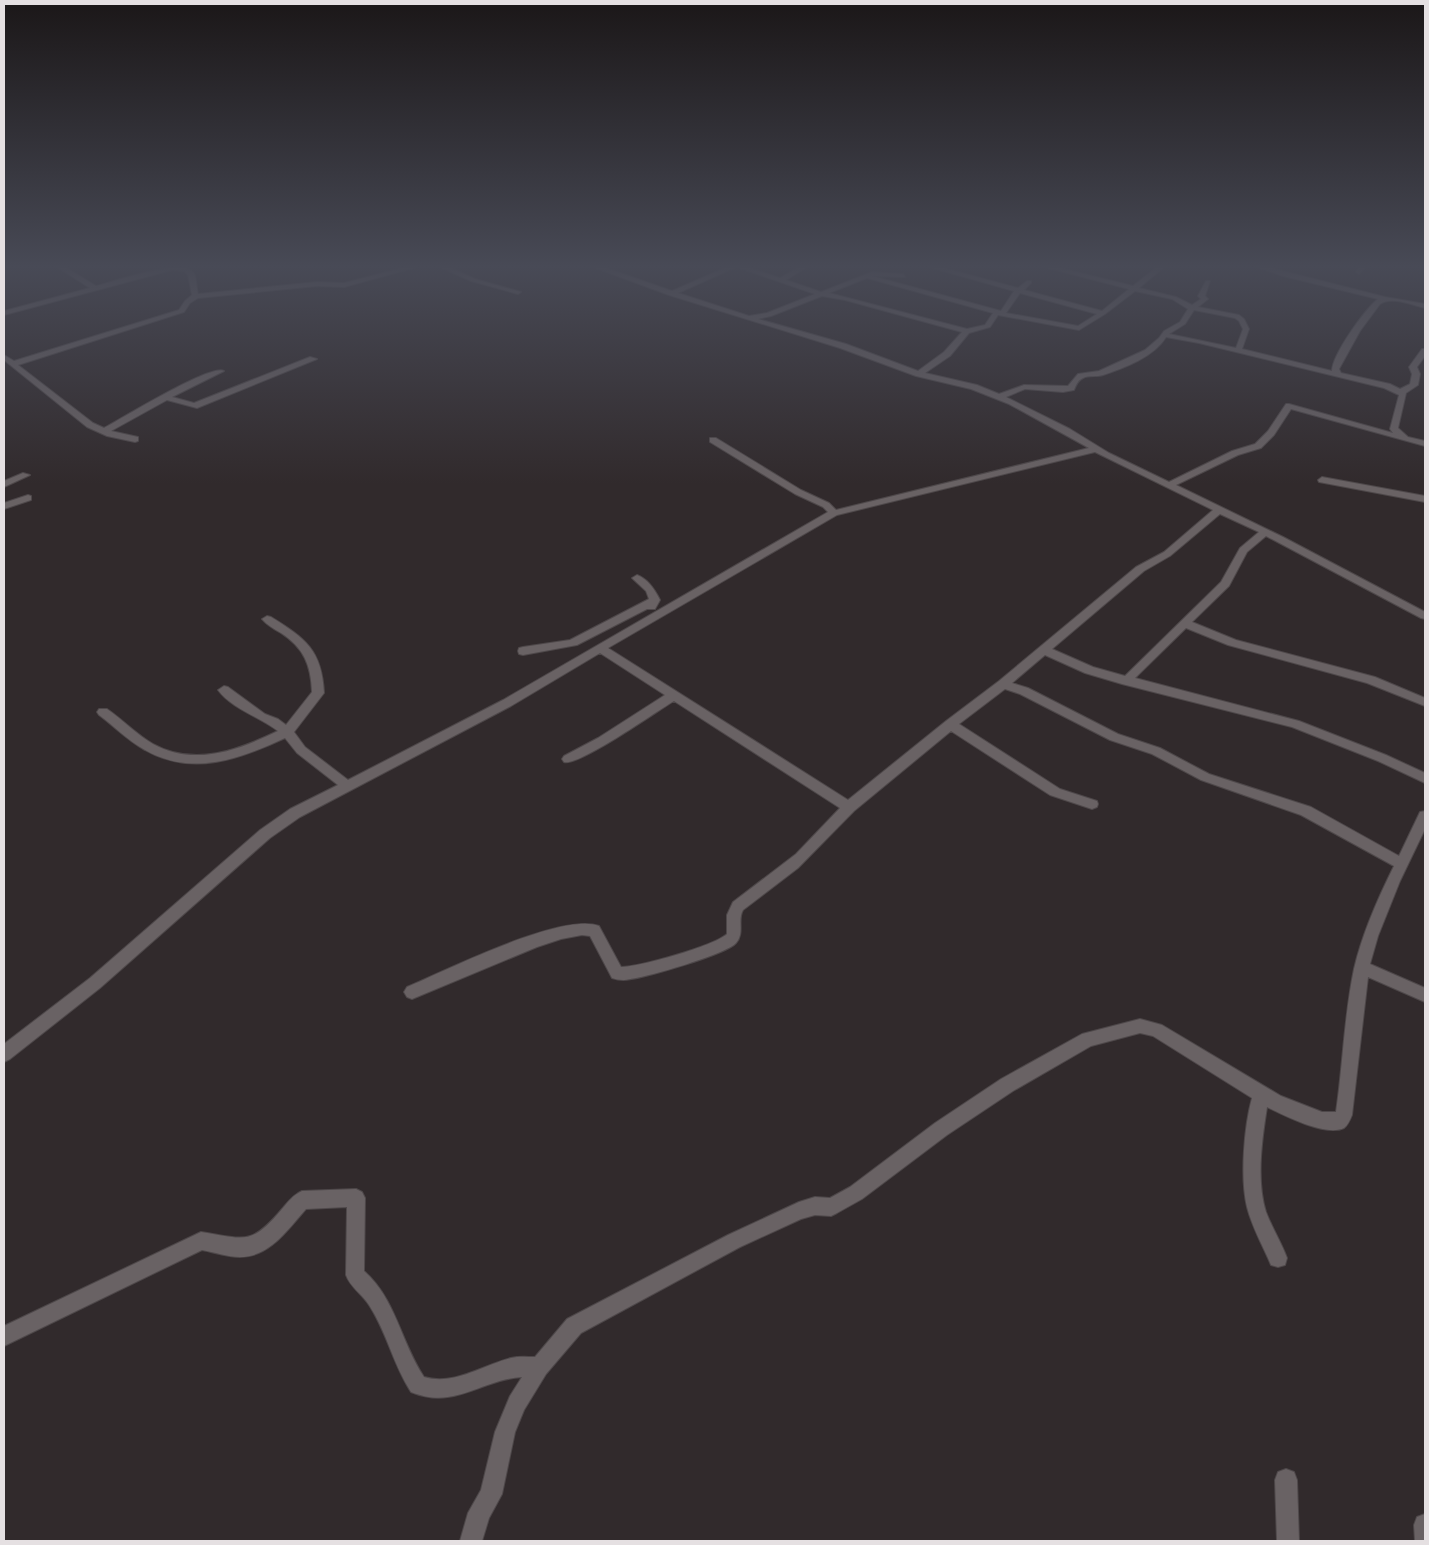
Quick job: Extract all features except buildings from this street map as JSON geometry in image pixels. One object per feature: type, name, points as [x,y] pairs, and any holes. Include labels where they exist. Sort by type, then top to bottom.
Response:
[{"type":"street","points":[[13,364],[95,339]]},
{"type":"street","points":[[820,339],[919,374],[974,387],[998,397],[1067,431],[1095,449],[1265,532],[1425,616]]},
{"type":"street","points":[[919,374],[947,354],[961,339]]},
{"type":"street","points":[[998,397],[1024,387],[1063,390],[1071,388],[1080,377],[1099,373],[1128,362],[1164,339]]},
{"type":"street","points":[[1185,339],[1337,373],[1387,386],[1401,392]]},
{"type":"street","points":[[1238,350],[1242,339]]},
{"type":"street","points":[[1337,373],[1335,369],[1345,346],[1351,339]]},
{"type":"street","points":[[1401,392],[1414,385],[1416,374],[1413,367],[1425,351]]},
{"type":"street","points":[[4,357],[90,425],[104,432],[135,439]]},
{"type":"street","points":[[165,397],[194,406],[314,358]]},
{"type":"street","points":[[104,432],[165,397],[220,370]]},
{"type":"street","points":[[1401,392],[1403,394],[1394,429],[1406,439]]},
{"type":"street","points":[[1169,486],[1188,480],[1209,466],[1238,452],[1258,446],[1278,425],[1289,406],[1425,444]]},
{"type":"street","points":[[714,440],[798,492],[826,505],[834,513]]},
{"type":"street","points":[[4,1054],[95,983],[265,834],[295,813],[507,703],[834,513],[1095,449]]},
{"type":"street","points":[[4,484],[26,476]]},
{"type":"street","points":[[1322,480],[1425,499]]},
{"type":"street","points":[[4,506],[28,498]]},
{"type":"street","points":[[412,992],[554,934],[585,927],[594,930],[604,946],[614,971],[621,975],[640,972],[731,940],[734,934],[732,920],[736,908],[794,864],[849,807],[950,724],[1003,684],[1140,569],[1167,554],[1219,510]]},
{"type":"street","points":[[1126,681],[1224,584],[1243,550],[1265,532]]},
{"type":"street","points":[[637,578],[650,590],[655,600]]},
{"type":"street","points":[[643,623],[655,600]]},
{"type":"street","points":[[523,652],[573,643],[655,600]]},
{"type":"street","points":[[103,712],[149,747],[177,758],[193,761],[220,759],[253,748],[287,732],[318,692],[316,665],[308,648],[267,619]]},
{"type":"street","points":[[1184,622],[1232,643],[1371,680],[1425,702]]},
{"type":"street","points":[[600,648],[849,807]]},
{"type":"street","points":[[1044,650],[1081,668],[1295,724],[1382,758],[1425,778]]},
{"type":"street","points":[[1003,684],[1024,691],[1114,737],[1172,759],[1206,777],[1306,811],[1402,864]]},
{"type":"street","points":[[224,690],[261,717],[274,722],[287,732],[300,750],[348,786]]},
{"type":"street","points":[[568,759],[602,741],[674,695]]},
{"type":"street","points":[[950,724],[1055,792],[1092,804]]},
{"type":"street","points":[[471,1541],[479,1513],[491,1494],[505,1432],[517,1403],[539,1367],[574,1326],[742,1238],[799,1211],[815,1206],[831,1207],[848,1198],[950,1123],[1007,1085],[1088,1039],[1140,1026],[1156,1030],[1284,1107],[1305,1116],[1336,1122],[1342,1119],[1362,967],[1371,936],[1425,816]]},
{"type":"street","points":[[1362,967],[1425,996]]},
{"type":"street","points":[[1262,1094],[1256,1117],[1254,1198],[1260,1218],[1278,1258]]},
{"type":"street","points":[[4,1336],[201,1241],[234,1248],[245,1248],[261,1244],[302,1200],[356,1198],[355,1275],[367,1284],[378,1303],[418,1385],[436,1388],[455,1387],[509,1368],[539,1367]]},
{"type":"street","points":[[1286,1480],[1288,1541]]},
{"type":"street","points":[[1425,1525],[1425,1540]]}]
